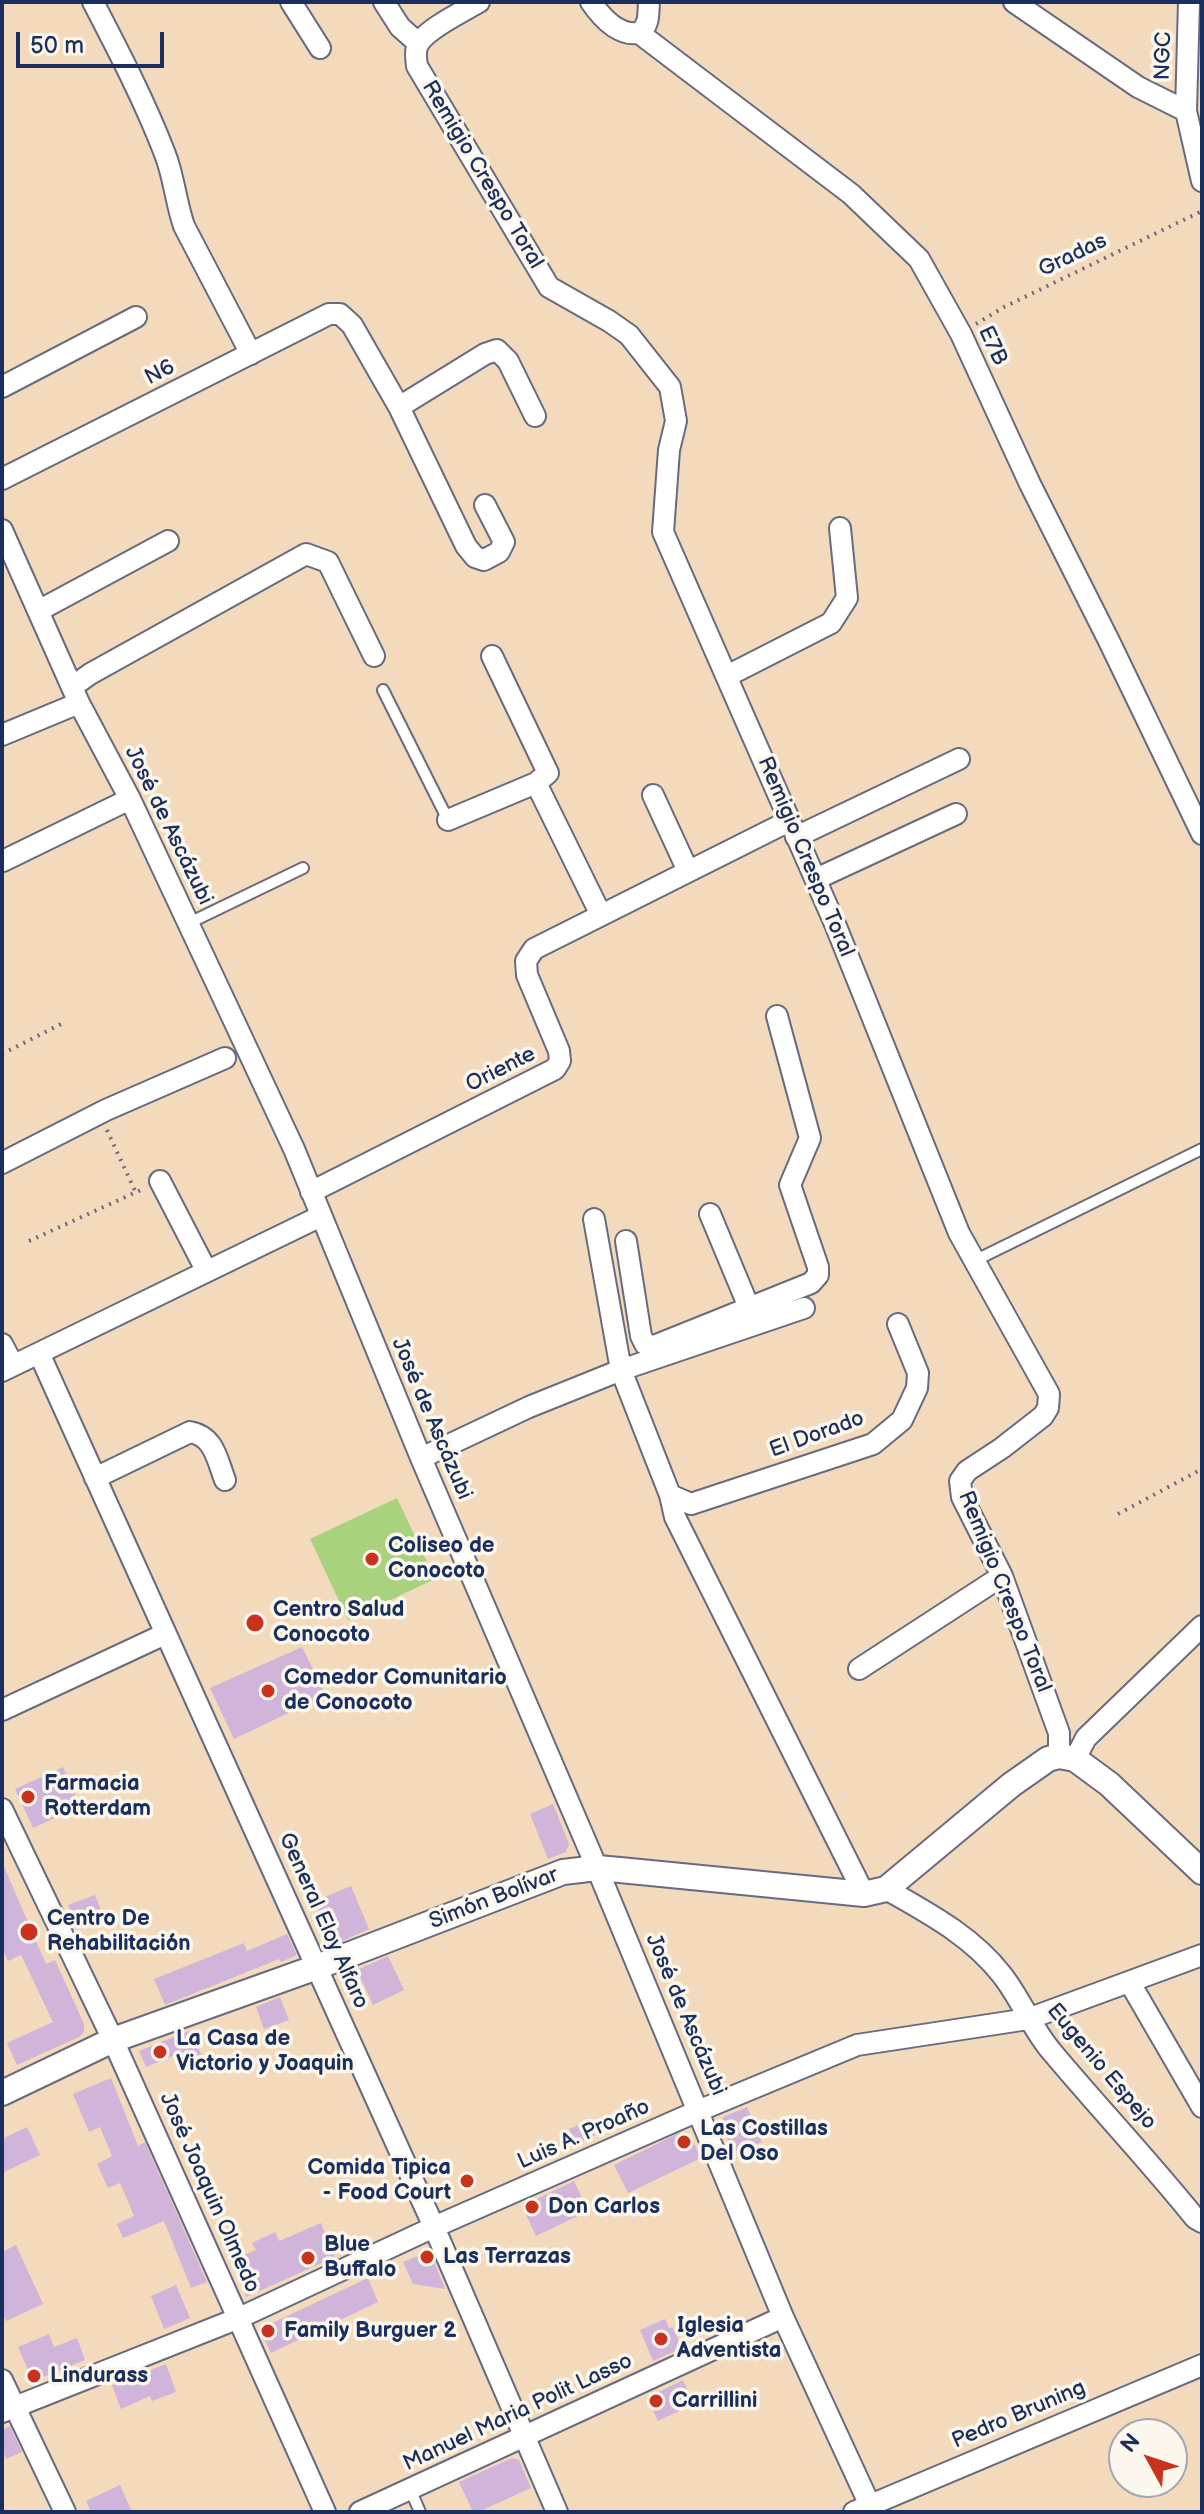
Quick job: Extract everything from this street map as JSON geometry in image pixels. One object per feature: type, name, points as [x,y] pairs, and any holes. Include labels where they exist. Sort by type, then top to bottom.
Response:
[{"type":"street","points":[[93,2],[166,156],[184,226],[251,354]]},
{"type":"street","points":[[291,2],[320,48]]},
{"type":"street","points":[[384,2],[400,27],[418,43],[479,2]]},
{"type":"street","name":"E7B","points":[[591,2],[620,31],[639,33],[851,194],[919,259],[961,334],[1030,484],[1202,834]]},
{"type":"street","points":[[639,33],[648,21],[649,2]]},
{"type":"street","points":[[1014,2],[1138,87],[1186,111]]},
{"type":"street","name":"NGC","points":[[1189,2],[1186,111],[1202,181]]},
{"type":"street","name":"Remigio Crespo Toral","points":[[418,43],[417,66],[422,76],[549,287],[629,335],[670,387],[676,421],[669,450],[663,532],[816,879],[959,1233],[1049,1394],[1048,1408],[1043,1416],[967,1471],[960,1481],[962,1497],[1002,1576],[1067,1757]]},
{"type":"street","name":"N6","points":[[2,479],[329,314],[340,314],[352,325],[399,407]]},
{"type":"street","points":[[2,387],[136,317]]},
{"type":"street","points":[[485,505],[504,542],[499,552],[484,560],[475,557],[466,546],[399,407],[485,354],[497,350],[508,361],[535,416]]},
{"type":"street","points":[[727,676],[831,623],[847,598],[840,528]]},
{"type":"street","name":"José de Ascázubi","points":[[2,530],[75,695],[130,799],[294,1149],[421,1458],[597,1868],[865,2509]]},
{"type":"street","points":[[38,611],[168,541]]},
{"type":"street","points":[[2,735],[75,695],[306,554],[328,562],[374,656]]},
{"type":"street","points":[[448,820],[536,783],[548,773],[492,656]]},
{"type":"street","name":"Oriente","points":[[311,1192],[555,1069],[560,1056],[527,975],[527,956],[542,943],[688,871],[959,759]]},
{"type":"street","points":[[536,783],[601,915]]},
{"type":"street","points":[[653,795],[688,871]]},
{"type":"street","points":[[3,861],[130,799]]},
{"type":"street","points":[[816,879],[956,814]]},
{"type":"street","points":[[421,1458],[529,1407],[752,1316],[811,1283],[818,1275],[790,1185],[810,1138],[777,1016]]},
{"type":"street","points":[[2,1163],[100,1113],[225,1058]]},
{"type":"street","points":[[160,1181],[206,1270]]},
{"type":"street","points":[[710,1214],[752,1316]]},
{"type":"street","points":[[2,1344],[8,1368],[321,1216]]},
{"type":"street","points":[[594,1219],[621,1370],[670,1495],[675,1517],[875,1891],[1048,1759],[1067,1757],[1109,1784],[1202,1872]]},
{"type":"street","points":[[626,1241],[641,1336],[645,1344],[654,1346],[752,1316],[804,1308]]},
{"type":"street","name":"El Dorado","points":[[670,1495],[691,1504],[873,1444],[902,1420],[917,1388],[918,1373],[898,1324]]},
{"type":"street","name":"General Eloy Alfaro","points":[[39,1353],[434,2227],[557,2512]]},
{"type":"street","points":[[95,1478],[190,1432],[210,1442],[225,1480]]},
{"type":"street","points":[[859,1669],[1002,1576]]},
{"type":"street","points":[[1067,1757],[1202,1626]]},
{"type":"street","points":[[2,1710],[165,1634]]},
{"type":"street","name":"José Joaquin Olmedo","points":[[2,1809],[113,2040],[325,2512]]},
{"type":"street","name":"Simón Bolívar","points":[[2,2093],[113,2040],[317,1967],[563,1872],[597,1868],[875,1891]]},
{"type":"street","name":"Eugenio Espejo","points":[[875,1891],[935,1917],[975,1945],[1003,1976],[1049,2049],[1195,2218],[1202,2222]]},
{"type":"street","name":"Luis A. Proaño","points":[[8,2409],[239,2318],[434,2227],[857,2045],[1028,2019],[1202,1955]]},
{"type":"street","points":[[1130,1983],[1202,2107]]},
{"type":"street","name":"Manuel Maria Polit Lasso","points":[[360,2512],[783,2317]]},
{"type":"street","name":"Pedro Bruning","points":[[865,2509],[1202,2365]]},
{"type":"street","points":[[2,2380],[8,2409],[65,2512]]},
{"type":"lane","points":[[383,690],[448,820]]},
{"type":"lane","points":[[189,923],[303,868]]},
{"type":"lane","points":[[974,1261],[1202,1149]]},
{"type":"lane","points":[[410,2489],[420,2512]]},
{"type":"path","name":"Gradas","points":[[961,334],[1004,307],[1202,211]]},
{"type":"path","points":[[2,1054],[63,1023]]},
{"type":"path","points":[[100,1113],[136,1192]]},
{"type":"path","points":[[29,1241],[160,1181]]},
{"type":"path","points":[[1118,1514],[1202,1469]]},
{"type":"green space","name":"Coliseo de Conocoto","points":[[397,1498],[435,1579],[348,1620],[310,1539]]},
{"type":"building","name":"Comedor Comunitario de Conocoto","points":[[302,1647],[326,1695],[234,1739],[210,1688]]},
{"type":"building","points":[[63,1767],[75,1795],[72,1810],[33,1828],[15,1789]]},
{"type":"building","points":[[553,1804],[569,1844],[566,1852],[548,1859],[530,1814]]},
{"type":"building","points":[[2,1862],[46,1964],[55,1960],[84,2024],[84,2032],[79,2037],[17,2065],[7,2043],[53,2022],[21,1955],[8,1961],[2,1948]]},
{"type":"building","points":[[351,1886],[369,1929],[342,1941],[331,1938],[315,1901]]},
{"type":"building","points":[[95,1895],[102,1914],[75,1924],[68,1905]]},
{"type":"building","points":[[287,1934],[297,1955],[281,1962],[279,1959],[165,2005],[154,1979],[244,1943],[247,1951]]},
{"type":"building","points":[[388,1956],[404,1990],[373,2005],[357,1970]]},
{"type":"building","points":[[280,1997],[289,2020],[264,2029],[256,2007]]},
{"type":"building","points":[[191,2030],[203,2059],[183,2067],[178,2054],[146,2067],[139,2051]]},
{"type":"building","points":[[111,2078],[138,2146],[145,2142],[207,2282],[191,2288],[164,2221],[123,2238],[117,2224],[134,2216],[120,2183],[108,2188],[97,2164],[112,2156],[100,2127],[89,2132],[73,2094]]},
{"type":"building","points":[[747,2107],[762,2142],[734,2154],[721,2124],[723,2117]]},
{"type":"building","points":[[589,2121],[595,2135],[575,2144],[569,2129]]},
{"type":"building","points":[[27,2127],[40,2155],[2,2173],[2,2139]]},
{"type":"building","points":[[679,2133],[691,2137],[701,2158],[628,2193],[614,2165]]},
{"type":"building","points":[[574,2181],[588,2211],[536,2236],[522,2206]]},
{"type":"building","points":[[321,2223],[335,2257],[246,2297],[231,2260],[256,2250],[252,2243],[275,2232],[279,2241]]},
{"type":"building","points":[[16,2245],[43,2304],[6,2321],[2,2312],[2,2252]]},
{"type":"building","points":[[430,2251],[445,2289],[413,2284],[403,2262]]},
{"type":"building","points":[[368,2278],[378,2302],[271,2353],[262,2334],[266,2326]]},
{"type":"building","points":[[176,2285],[190,2318],[164,2329],[151,2296]]},
{"type":"building","name":"Iglesia Adventista","points":[[665,2319],[669,2328],[673,2327],[682,2348],[653,2361],[640,2330]]},
{"type":"building","points":[[49,2334],[54,2347],[77,2338],[85,2360],[33,2381],[18,2347]]},
{"type":"building","points":[[166,2364],[176,2392],[152,2401],[150,2396],[121,2409],[112,2385]]},
{"type":"building","points":[[683,2380],[694,2404],[658,2421],[647,2398]]},
{"type":"building","points":[[10,2426],[22,2452],[6,2459],[2,2448],[2,2430]]},
{"type":"building","points":[[512,2458],[519,2460],[531,2488],[473,2512],[459,2482]]},
{"type":"building","points":[[120,2485],[132,2512],[91,2512],[86,2501]]},
{"type":"place","name":"Coliseo de Conocoto","points":[[372,1559]]},
{"type":"place","name":"Centro Salud Conocoto","points":[[255,1623]]},
{"type":"place","name":"Comedor Comunitario de Conocoto","points":[[268,1691]]},
{"type":"place","name":"Farmacia Rotterdam","points":[[28,1797]]},
{"type":"place","name":"Centro De Rehabilitación","points":[[29,1932]]},
{"type":"place","name":"La Casa de Victorio y Joaquin","points":[[160,2052]]},
{"type":"place","name":"Las Costillas Del Oso","points":[[684,2142]]},
{"type":"place","name":"Comida Tipica - Food Court","points":[[467,2181]]},
{"type":"place","name":"Don Carlos","points":[[532,2207]]},
{"type":"place","name":"Las Terrazas","points":[[427,2257]]},
{"type":"place","name":"Blue Buffalo","points":[[308,2258]]},
{"type":"place","name":"Family Burguer 2","points":[[268,2331]]},
{"type":"place","name":"Iglesia Adventista","points":[[661,2339]]},
{"type":"place","name":"Lindurass","points":[[34,2376]]},
{"type":"place","name":"Carrillini","points":[[656,2401]]}]
